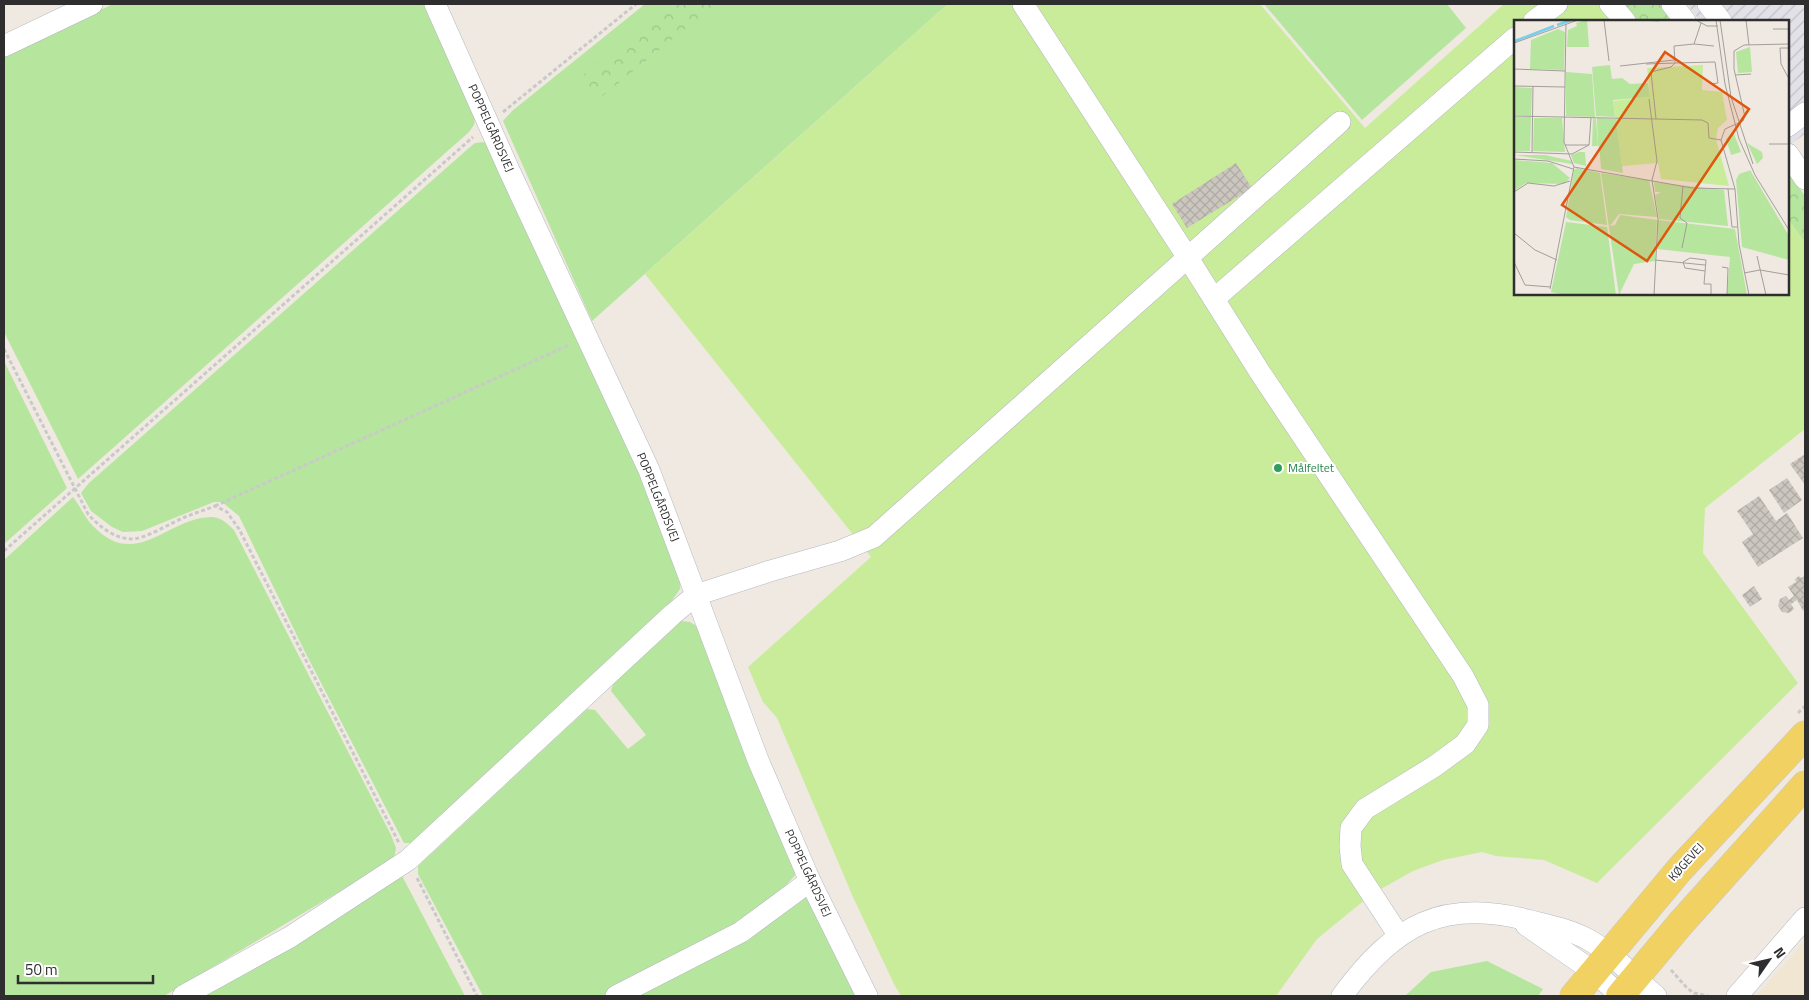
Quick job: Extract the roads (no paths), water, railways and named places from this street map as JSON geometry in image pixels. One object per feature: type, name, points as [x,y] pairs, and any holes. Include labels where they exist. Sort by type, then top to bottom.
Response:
[{"type":"main road","name":"KØGEVEJ","points":[[1574,996],[1680,869],[1805,735]]},
{"type":"main road","points":[[1624,992],[1747,848],[1805,785]]},
{"type":"street","points":[[4,46],[92,4]]},
{"type":"street","name":"POPPELGÅRDSVEJ","points":[[435,4],[649,470],[758,760],[810,881],[867,996]]},
{"type":"street","points":[[1023,4],[1261,374],[1463,676],[1478,705],[1478,725],[1464,744],[1434,766],[1365,809],[1351,828],[1352,864],[1399,936]]},
{"type":"street","points":[[1535,20],[1557,4]]},
{"type":"street","points":[[1610,4],[1624,20]]},
{"type":"street","points":[[1672,4],[1684,20]]},
{"type":"street","points":[[1708,4],[1720,20]]},
{"type":"street","points":[[1214,299],[1514,39]]},
{"type":"street","points":[[183,996],[290,937],[408,860],[673,614],[696,595],[840,551],[874,537],[1340,122]]},
{"type":"street","points":[[1789,155],[1805,179]]},
{"type":"street","points":[[616,996],[740,932],[810,881]]},
{"type":"street","points":[[1342,996],[1362,970],[1399,936],[1421,924],[1444,916],[1465,912],[1511,915],[1565,951],[1601,963],[1624,992],[1656,996]]},
{"type":"street","points":[[1737,996],[1805,918]]},
{"type":"place","name":"Målfeltet","points":[[1278,468]]}]
